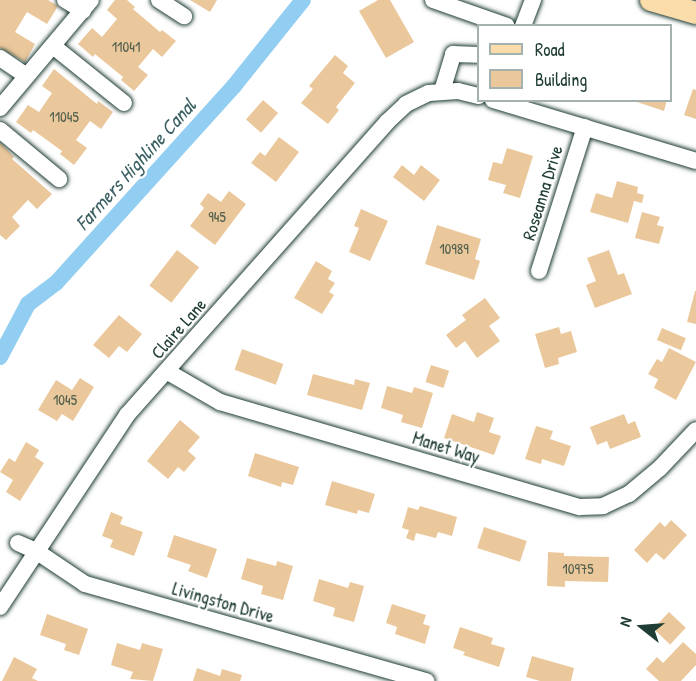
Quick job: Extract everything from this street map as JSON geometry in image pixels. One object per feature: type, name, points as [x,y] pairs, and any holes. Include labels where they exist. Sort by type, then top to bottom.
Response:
[{"type":"main road","points":[[651,0],[696,13]]},
{"type":"street","points":[[0,108],[87,5],[65,0]]},
{"type":"street","points":[[159,0],[184,16]]},
{"type":"street","points":[[434,0],[501,24]]},
{"type":"street","points":[[524,24],[533,0]]},
{"type":"street","points":[[53,46],[124,103]]},
{"type":"street","points":[[477,55],[453,54],[442,91],[477,96]]},
{"type":"street","points":[[0,58],[27,76]]},
{"type":"street","name":"Claire Lane","points":[[0,607],[127,415],[168,372],[387,122],[415,98],[442,91]]},
{"type":"street","name":"Roseanna Drive","points":[[500,102],[696,161]]},
{"type":"street","name":"Roseanna Drive","points":[[539,271],[585,127]]},
{"type":"street","points":[[0,130],[59,178]]},
{"type":"street","name":"Manet Way","points":[[168,372],[220,402],[580,507],[603,506],[629,494],[660,468],[696,430]]},
{"type":"street","name":"Livingston Drive","points":[[18,543],[36,551],[85,584],[426,681]]},
{"type":"building","points":[[0,0],[48,0],[58,6],[47,24],[27,12],[15,32],[35,44],[25,62],[0,48]]},
{"type":"building","points":[[115,0],[127,0],[135,7],[133,9],[160,32],[162,30],[176,41],[162,57],[153,49],[138,67],[148,75],[134,91],[121,80],[123,77],[95,54],[93,57],[78,44],[92,28],[102,37],[117,19],[107,10]]},
{"type":"building","points":[[190,0],[217,0],[210,12]]},
{"type":"building","points":[[378,0],[390,0],[414,42],[386,58],[359,11]]},
{"type":"building","points":[[335,55],[348,66],[343,73],[355,83],[336,107],[339,110],[328,124],[301,103],[313,89],[309,86]]},
{"type":"building","points":[[54,69],[97,104],[98,101],[113,112],[101,129],[90,121],[76,140],[87,148],[74,165],[60,154],[62,151],[33,130],[31,133],[16,122],[28,105],[39,112],[52,93],[42,86]]},
{"type":"building","points":[[693,89],[696,90],[696,119],[684,115]]},
{"type":"building","points":[[263,100],[278,113],[261,133],[246,120]]},
{"type":"building","points":[[637,102],[666,102],[664,111]]},
{"type":"building","points":[[279,137],[299,152],[276,182],[251,163],[260,152],[265,156]]},
{"type":"building","points":[[0,142],[14,157],[12,159],[52,194],[37,209],[28,200],[12,217],[20,226],[6,240],[0,235]]},
{"type":"building","points":[[507,148],[533,156],[520,198],[503,193],[506,185],[488,180],[493,162],[502,164]]},
{"type":"building","points":[[402,165],[414,175],[421,165],[440,180],[424,201],[393,177]]},
{"type":"building","points":[[617,181],[638,187],[637,193],[644,195],[642,203],[634,201],[628,223],[590,212],[596,193],[612,198]]},
{"type":"building","points":[[229,191],[246,204],[215,245],[190,226],[204,208],[200,204],[208,193],[221,202]]},
{"type":"building","points":[[361,209],[388,221],[370,261],[349,252],[359,228],[354,226]]},
{"type":"building","points":[[642,212],[660,217],[657,225],[664,227],[659,244],[635,238]]},
{"type":"building","points":[[437,225],[481,239],[475,259],[480,261],[474,280],[425,264]]},
{"type":"building","points":[[177,250],[199,267],[171,303],[149,285]]},
{"type":"building","points":[[609,250],[618,275],[624,273],[632,294],[595,308],[586,285],[596,281],[587,258]]},
{"type":"building","points":[[316,261],[332,271],[328,279],[335,283],[329,292],[334,295],[322,314],[294,298]]},
{"type":"building","points":[[696,291],[696,324],[687,322]]},
{"type":"building","points":[[485,298],[500,318],[489,326],[500,341],[477,358],[465,341],[456,348],[446,335],[466,320],[462,315]]},
{"type":"building","points":[[119,315],[142,334],[127,352],[119,346],[109,358],[93,345]]},
{"type":"building","points":[[559,327],[561,334],[571,331],[577,352],[558,358],[559,364],[545,368],[535,334]]},
{"type":"building","points":[[662,328],[686,338],[681,350],[657,340]]},
{"type":"building","points":[[669,348],[696,362],[676,400],[654,388],[658,379],[648,374],[657,359],[662,362]]},
{"type":"building","points":[[242,349],[283,364],[276,385],[234,370]]},
{"type":"building","points":[[431,365],[449,371],[444,388],[425,382]]},
{"type":"building","points":[[313,374],[354,385],[355,379],[370,383],[362,410],[307,395]]},
{"type":"building","points":[[80,378],[94,387],[73,421],[62,414],[57,421],[38,410],[56,380],[72,390]]},
{"type":"building","points":[[387,386],[412,393],[414,387],[433,393],[422,428],[401,422],[403,415],[381,408]]},
{"type":"building","points":[[477,412],[494,418],[489,432],[501,436],[494,455],[444,438],[452,414],[474,422]]},
{"type":"building","points":[[624,414],[628,424],[635,421],[641,437],[610,449],[607,441],[597,445],[590,427]]},
{"type":"building","points":[[180,420],[200,437],[188,451],[196,458],[184,472],[178,467],[168,479],[147,461]]},
{"type":"building","points":[[536,426],[553,431],[550,439],[571,446],[564,466],[542,459],[541,464],[525,459]]},
{"type":"building","points":[[26,442],[39,450],[35,457],[44,463],[20,501],[6,492],[13,480],[0,472],[9,458],[15,462]]},
{"type":"building","points":[[255,453],[299,467],[293,485],[282,482],[281,487],[248,476]]},
{"type":"building","points":[[332,481],[375,494],[369,513],[358,510],[357,514],[325,505]]},
{"type":"building","points":[[420,506],[457,517],[452,536],[438,532],[436,538],[416,533],[414,541],[406,538],[409,530],[402,528],[408,507],[418,510]]},
{"type":"building","points":[[111,512],[123,517],[120,524],[143,532],[134,556],[110,547],[113,540],[102,536]]},
{"type":"building","points":[[671,520],[687,535],[664,560],[656,553],[647,563],[634,550],[660,522],[665,527]]},
{"type":"building","points":[[484,527],[527,541],[520,562],[477,548]]},
{"type":"building","points":[[174,535],[217,549],[207,578],[188,571],[191,565],[167,557]]},
{"type":"building","points":[[548,552],[564,553],[564,556],[609,557],[608,582],[565,581],[565,587],[547,586]]},
{"type":"building","points":[[247,558],[276,566],[277,561],[293,566],[283,600],[261,594],[263,586],[241,579]]},
{"type":"building","points":[[319,579],[348,588],[350,582],[364,586],[354,622],[333,616],[335,608],[313,601]]},
{"type":"building","points":[[392,604],[426,615],[423,624],[430,626],[425,644],[395,634],[397,627],[386,623]]},
{"type":"building","points":[[669,612],[686,628],[670,645],[653,629]]},
{"type":"building","points":[[47,614],[88,629],[79,655],[64,650],[66,644],[40,635]]},
{"type":"building","points":[[460,627],[493,638],[491,644],[505,648],[499,667],[463,655],[465,652],[453,648]]},
{"type":"building","points":[[683,642],[696,654],[696,665],[681,681],[659,681],[646,669],[657,657],[663,663]]},
{"type":"building","points":[[117,643],[140,650],[142,643],[163,649],[153,681],[130,679],[133,672],[111,665]]},
{"type":"building","points":[[532,656],[574,668],[571,681],[540,681],[526,677]]},
{"type":"building","points":[[14,657],[37,669],[32,678],[38,681],[2,681]]},
{"type":"building","points":[[197,668],[220,676],[222,669],[242,675],[240,681],[193,681]]},
{"type":"waterway","name":"Farmers Highline Canal","points":[[0,357],[28,304],[56,283],[234,86],[303,0]]}]
